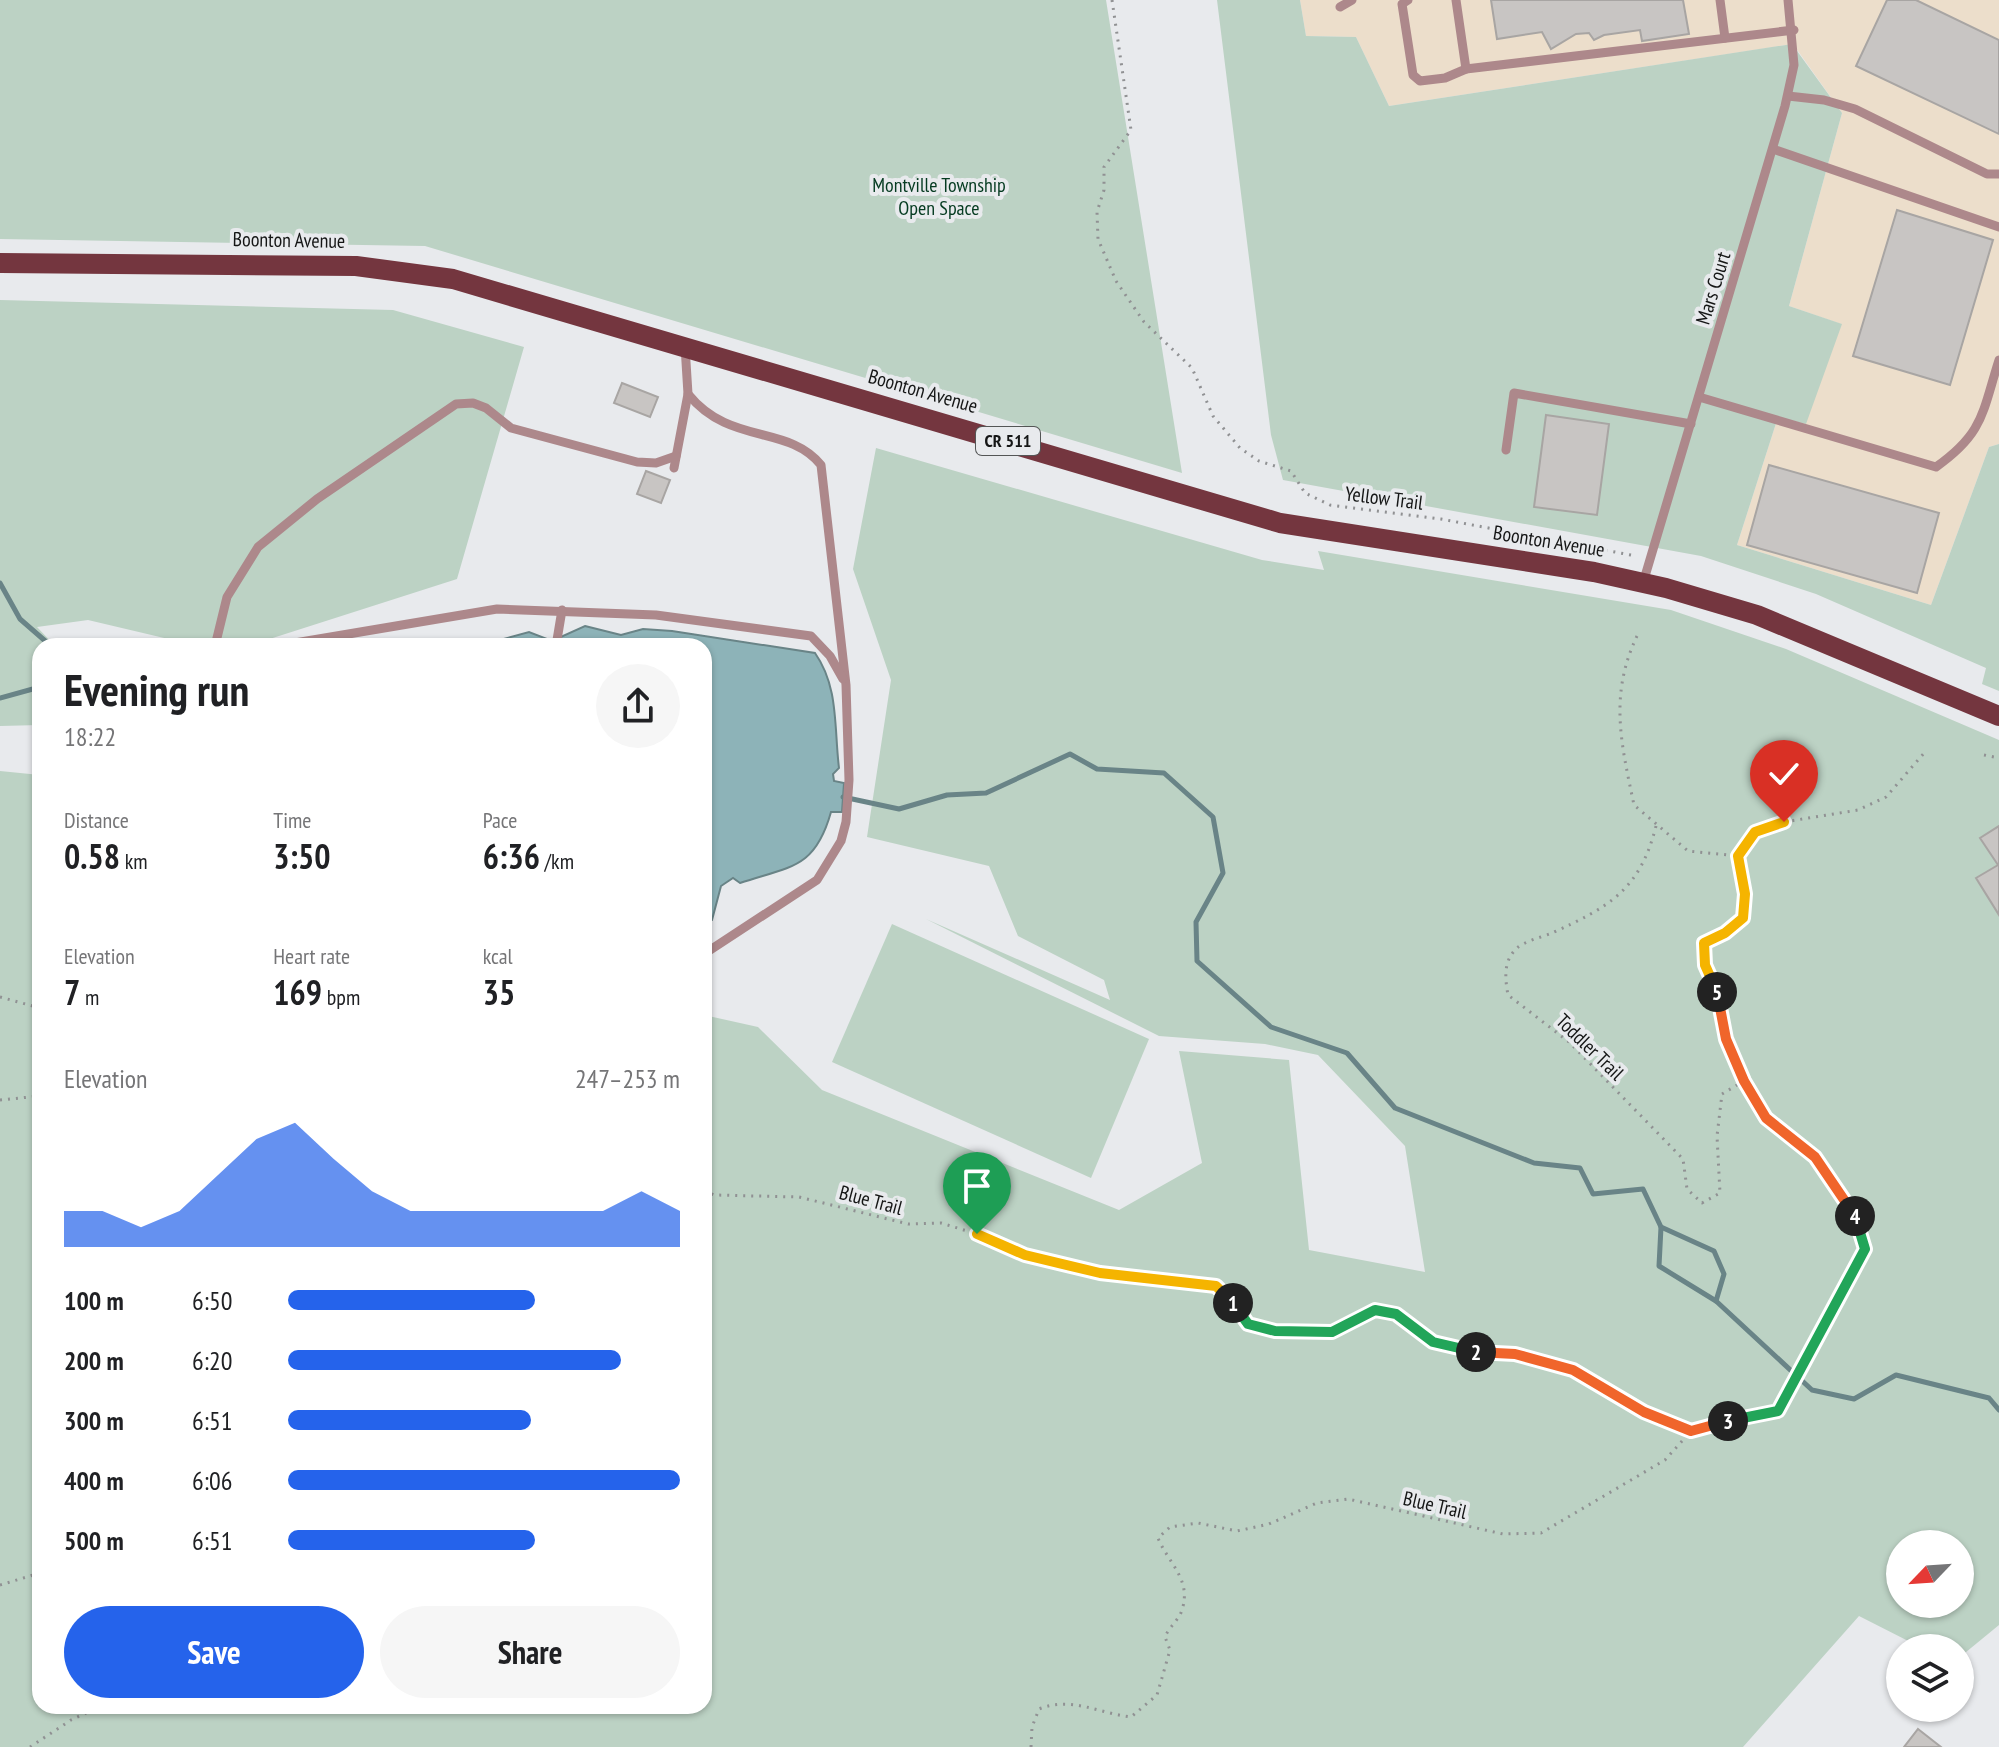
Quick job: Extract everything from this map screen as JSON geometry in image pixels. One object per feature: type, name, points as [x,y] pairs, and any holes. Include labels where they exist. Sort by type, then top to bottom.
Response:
[{"type":"main road","name":"Boonton Avenue","points":[[0,263],[300,264],[420,272],[513,294],[1280,523],[1579,570],[1643,583],[1757,615],[1999,716]]},
{"type":"lane","points":[[1340,7],[1352,0]]},
{"type":"lane","points":[[1408,0],[1402,4],[1413,75],[1420,81],[1445,78],[1466,69],[1794,30]]},
{"type":"lane","points":[[1456,0],[1466,69]]},
{"type":"lane","points":[[1720,0],[1725,38]]},
{"type":"lane","name":"Mars Court","points":[[1643,583],[1788,96],[1794,65],[1794,30],[1788,0]]},
{"type":"lane","points":[[1788,96],[1824,100],[1855,109],[1987,174],[1999,174]]},
{"type":"lane","points":[[1773,149],[1999,227]]},
{"type":"lane","points":[[674,468],[688,394],[685,346]]},
{"type":"lane","points":[[1699,397],[1936,467],[1968,443],[1979,423],[1999,360]]},
{"type":"lane","points":[[1506,450],[1514,393],[1691,424]]},
{"type":"lane","points":[[688,394],[704,413],[736,430],[801,446],[821,465],[846,685],[849,780],[846,822],[841,841],[817,880],[712,949]]},
{"type":"lane","points":[[217,638],[227,597],[258,547],[317,499],[456,404],[473,403],[486,408],[511,428],[637,462],[656,463],[676,456]]},
{"type":"lane","points":[[325,638],[497,609],[656,615],[811,636],[830,656],[846,685]]},
{"type":"lane","points":[[559,638],[562,610]]},
{"type":"path","name":"Yellow Trail","points":[[1112,0],[1131,130],[1104,167],[1104,190],[1097,212],[1098,239],[1116,281],[1144,322],[1192,368],[1213,416],[1240,448],[1259,461],[1291,471],[1305,493],[1330,505],[1441,519],[1636,556],[1643,583]]},
{"type":"path","points":[[1637,636],[1624,663],[1617,704],[1634,805],[1688,851],[1738,856]]},
{"type":"path","points":[[1691,1431],[1778,1411],[1865,1249],[1859,1221],[1834,1189],[1815,1157],[1766,1118],[1744,1081],[1726,1039],[1720,998],[1705,965],[1704,943],[1725,933],[1743,918],[1745,894],[1738,856],[1755,832],[1784,822],[1858,810],[1886,797],[1925,752]]},
{"type":"path","points":[[1984,755],[1999,758]]},
{"type":"path","name":"Toddler Trail","points":[[1656,826],[1647,860],[1620,894],[1590,915],[1517,948],[1504,971],[1508,995],[1569,1042],[1683,1159],[1687,1189],[1702,1203],[1720,1193],[1717,1136],[1722,1094],[1744,1081]]},
{"type":"path","points":[[0,997],[32,1006]]},
{"type":"path","points":[[0,1100],[32,1097]]},
{"type":"path","name":"Blue Trail","points":[[712,1194],[799,1197],[908,1224],[941,1223],[977,1234],[1025,1255],[1070,1266],[1216,1286],[1248,1324],[1275,1331],[1332,1332],[1375,1310],[1396,1314],[1433,1342],[1467,1352],[1515,1354],[1573,1370],[1644,1412],[1691,1431],[1665,1460],[1541,1533],[1503,1534],[1348,1499],[1317,1503],[1269,1524],[1237,1531],[1198,1523],[1170,1527],[1158,1538],[1163,1551],[1180,1572],[1185,1596],[1181,1613],[1169,1625],[1165,1637],[1170,1650],[1157,1695],[1131,1717],[1101,1713],[1076,1703],[1048,1705],[1039,1709],[1032,1727],[1031,1747]]},
{"type":"path","points":[[0,1585],[32,1575]]},
{"type":"path","points":[[30,1747],[84,1714]]},
{"type":"shaded area","points":[[1300,0],[1999,0],[1999,444],[1989,447],[1931,605],[1737,545],[1778,417],[1841,324],[1789,306],[1842,113],[1793,44],[1389,106],[1356,37],[1306,36]]},
{"type":"green space","name":"Montville Township Open Space","points":[[0,0],[1106,0],[1182,473],[425,246],[0,239]]},
{"type":"green space","points":[[1217,0],[1300,0],[1306,36],[1356,37],[1389,106],[1792,44],[1842,113],[1789,306],[1842,324],[1806,424],[1778,417],[1737,545],[1931,605],[1989,447],[1999,444],[1999,691],[1982,684],[1986,668],[1816,594],[1701,556],[1283,480],[1271,435]]},
{"type":"green space","points":[[0,300],[393,310],[524,347],[457,579],[273,638],[164,638],[88,620],[37,627],[47,638],[32,638],[32,725],[0,726]]},
{"type":"green space","points":[[876,448],[1262,560],[1324,570],[1318,551],[1671,610],[1786,649],[1999,740],[1999,1625],[1974,1646],[1974,1634],[1894,1634],[1859,1616],[1743,1747],[0,1747],[0,771],[32,774],[32,1714],[712,1714],[712,1017],[758,1027],[822,1090],[1119,1210],[1202,1163],[1179,1051],[1289,1060],[1309,1250],[1425,1272],[1405,1146],[1318,1055],[1265,1044],[1159,1036],[926,919],[1110,1000],[1104,980],[1018,936],[989,866],[867,837],[891,680],[853,569]]},
{"type":"green space","points":[[892,924],[1149,1039],[1091,1178],[832,1062]]},
{"type":"water","points":[[585,626],[621,635],[643,629],[672,631],[815,653],[823,666],[832,694],[839,768],[833,774],[834,781],[844,783],[842,812],[831,812],[817,845],[799,862],[740,883],[733,878],[721,886],[712,920],[712,638],[559,638]]},
{"type":"water","points":[[529,632],[544,638],[507,638]]},
{"type":"building","points":[[1491,0],[1683,0],[1689,34],[1642,41],[1640,30],[1604,35],[1594,40],[1589,33],[1576,34],[1551,49],[1542,32],[1497,39]]},
{"type":"building","points":[[1887,0],[1916,0],[1999,40],[1999,134],[1856,66]]},
{"type":"building","points":[[1897,210],[1993,240],[1950,385],[1853,356]]},
{"type":"building","points":[[622,383],[658,397],[650,417],[614,403]]},
{"type":"building","points":[[1546,415],[1609,424],[1597,515],[1534,507]]},
{"type":"building","points":[[1769,465],[1939,513],[1917,593],[1747,545]]},
{"type":"building","points":[[646,471],[670,480],[661,503],[637,494]]},
{"type":"building","points":[[1999,826],[1999,915],[1976,878],[1998,865],[1980,838]]},
{"type":"building","points":[[1918,1729],[1941,1747],[1904,1747]]},
{"type":"waterway","points":[[0,583],[20,619],[42,638]]},
{"type":"waterway","points":[[0,698],[32,689]]},
{"type":"waterway","points":[[843,797],[899,809],[947,795],[986,793],[1070,754],[1097,769],[1164,773],[1213,817],[1223,873],[1196,922],[1197,961],[1271,1027],[1347,1053],[1395,1108],[1534,1163],[1580,1168],[1593,1194],[1643,1189],[1661,1227],[1714,1251],[1724,1274],[1716,1301],[1812,1390],[1854,1399],[1896,1375],[1989,1398],[1999,1410]]},
{"type":"waterway","points":[[1661,1227],[1659,1266],[1716,1301]]},
{"type":"route","points":[[977,1234],[1025,1255],[1100,1273],[1216,1286],[1248,1324],[1275,1331],[1308,1334],[1332,1332],[1375,1310],[1396,1314],[1433,1342],[1467,1352],[1515,1354],[1573,1370],[1644,1412],[1691,1431],[1718,1422],[1778,1411],[1865,1249],[1859,1221],[1834,1189],[1815,1157],[1766,1118],[1744,1081],[1726,1039],[1720,998],[1705,965],[1704,943],[1725,933],[1743,918],[1745,894],[1738,856],[1755,832],[1784,822]]}]
